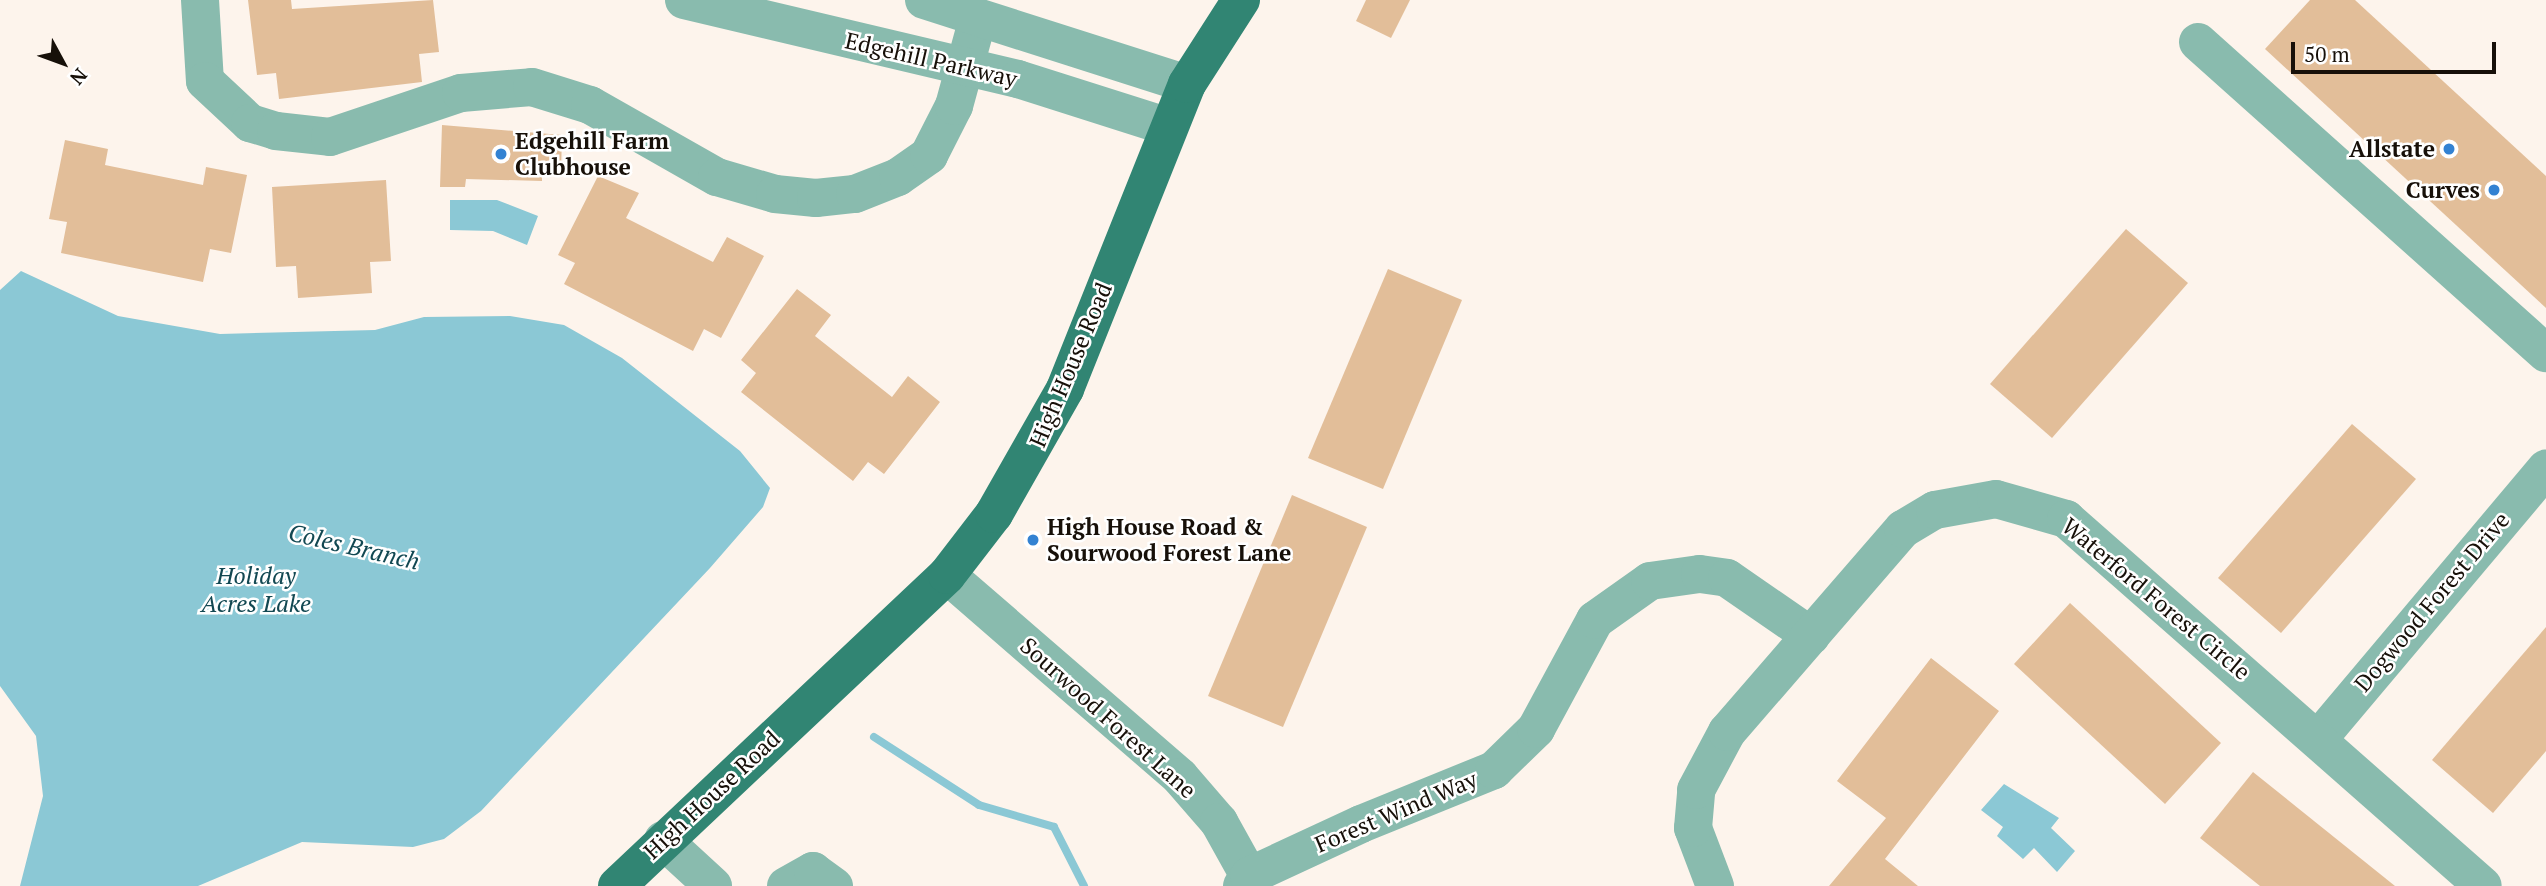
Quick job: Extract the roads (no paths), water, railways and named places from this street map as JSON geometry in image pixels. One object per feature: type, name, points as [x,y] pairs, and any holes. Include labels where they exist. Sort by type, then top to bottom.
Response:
[{"type":"main road","name":"High House Road","points":[[617,886],[947,575],[1035,452],[1187,85],[1241,0]]},
{"type":"street","points":[[200,0],[205,81],[263,127],[330,137],[461,93],[532,87],[600,110],[717,177],[775,194],[855,194],[898,177],[942,136],[965,69],[977,22]]},
{"type":"street","name":"Edgehill Parkway","points":[[690,0],[1072,93],[1169,127]]},
{"type":"street","name":"Edgehill Parkway","points":[[924,0],[977,22],[1187,85]]},
{"type":"street","points":[[2197,42],[2546,353]]},
{"type":"street","name":"Dogwood Forest Drive","points":[[2320,737],[2546,469]]},
{"type":"street","name":"Waterford Forest Circle","points":[[1715,886],[1693,828],[1696,790],[1727,732],[1903,529],[1962,502],[2026,502],[2066,519],[2320,737],[2483,886]]},
{"type":"street","name":"Forest Wind Way","points":[[1246,881],[1493,771],[1536,729],[1595,620],[1650,581],[1700,573],[1727,578],[1811,636]]},
{"type":"street","name":"Sourwood Forest Lane","points":[[947,575],[1180,777],[1219,822],[1246,881]]},
{"type":"street","points":[[663,840],[713,886]]},
{"type":"street","points":[[786,886],[813,871],[834,886]]},
{"type":"water","points":[[450,200],[497,200],[538,216],[527,245],[493,231],[450,230]]},
{"type":"water","name":"Holiday Acres Lake","points":[[21,271],[118,316],[220,334],[375,330],[424,317],[510,316],[564,325],[622,358],[740,451],[770,488],[763,507],[710,568],[481,811],[444,839],[413,847],[302,842],[198,886],[20,886],[43,796],[36,736],[0,686],[0,290]]},
{"type":"water","points":[[2004,784],[2059,818],[2051,828],[2075,851],[2057,872],[2034,848],[2023,859],[1997,836],[2003,827],[1981,810]]},
{"type":"waterway","name":"Coles Branch","points":[[874,737],[979,805],[1054,827],[1084,886]]},
{"type":"place","name":"Allstate","points":[[2449,149]]},
{"type":"place","name":"Edgehill Farm Clubhouse","points":[[501,154]]},
{"type":"place","name":"Curves","points":[[2494,190]]},
{"type":"place","name":"High House Road & Sourwood Forest Lane","points":[[1033,540]]}]
